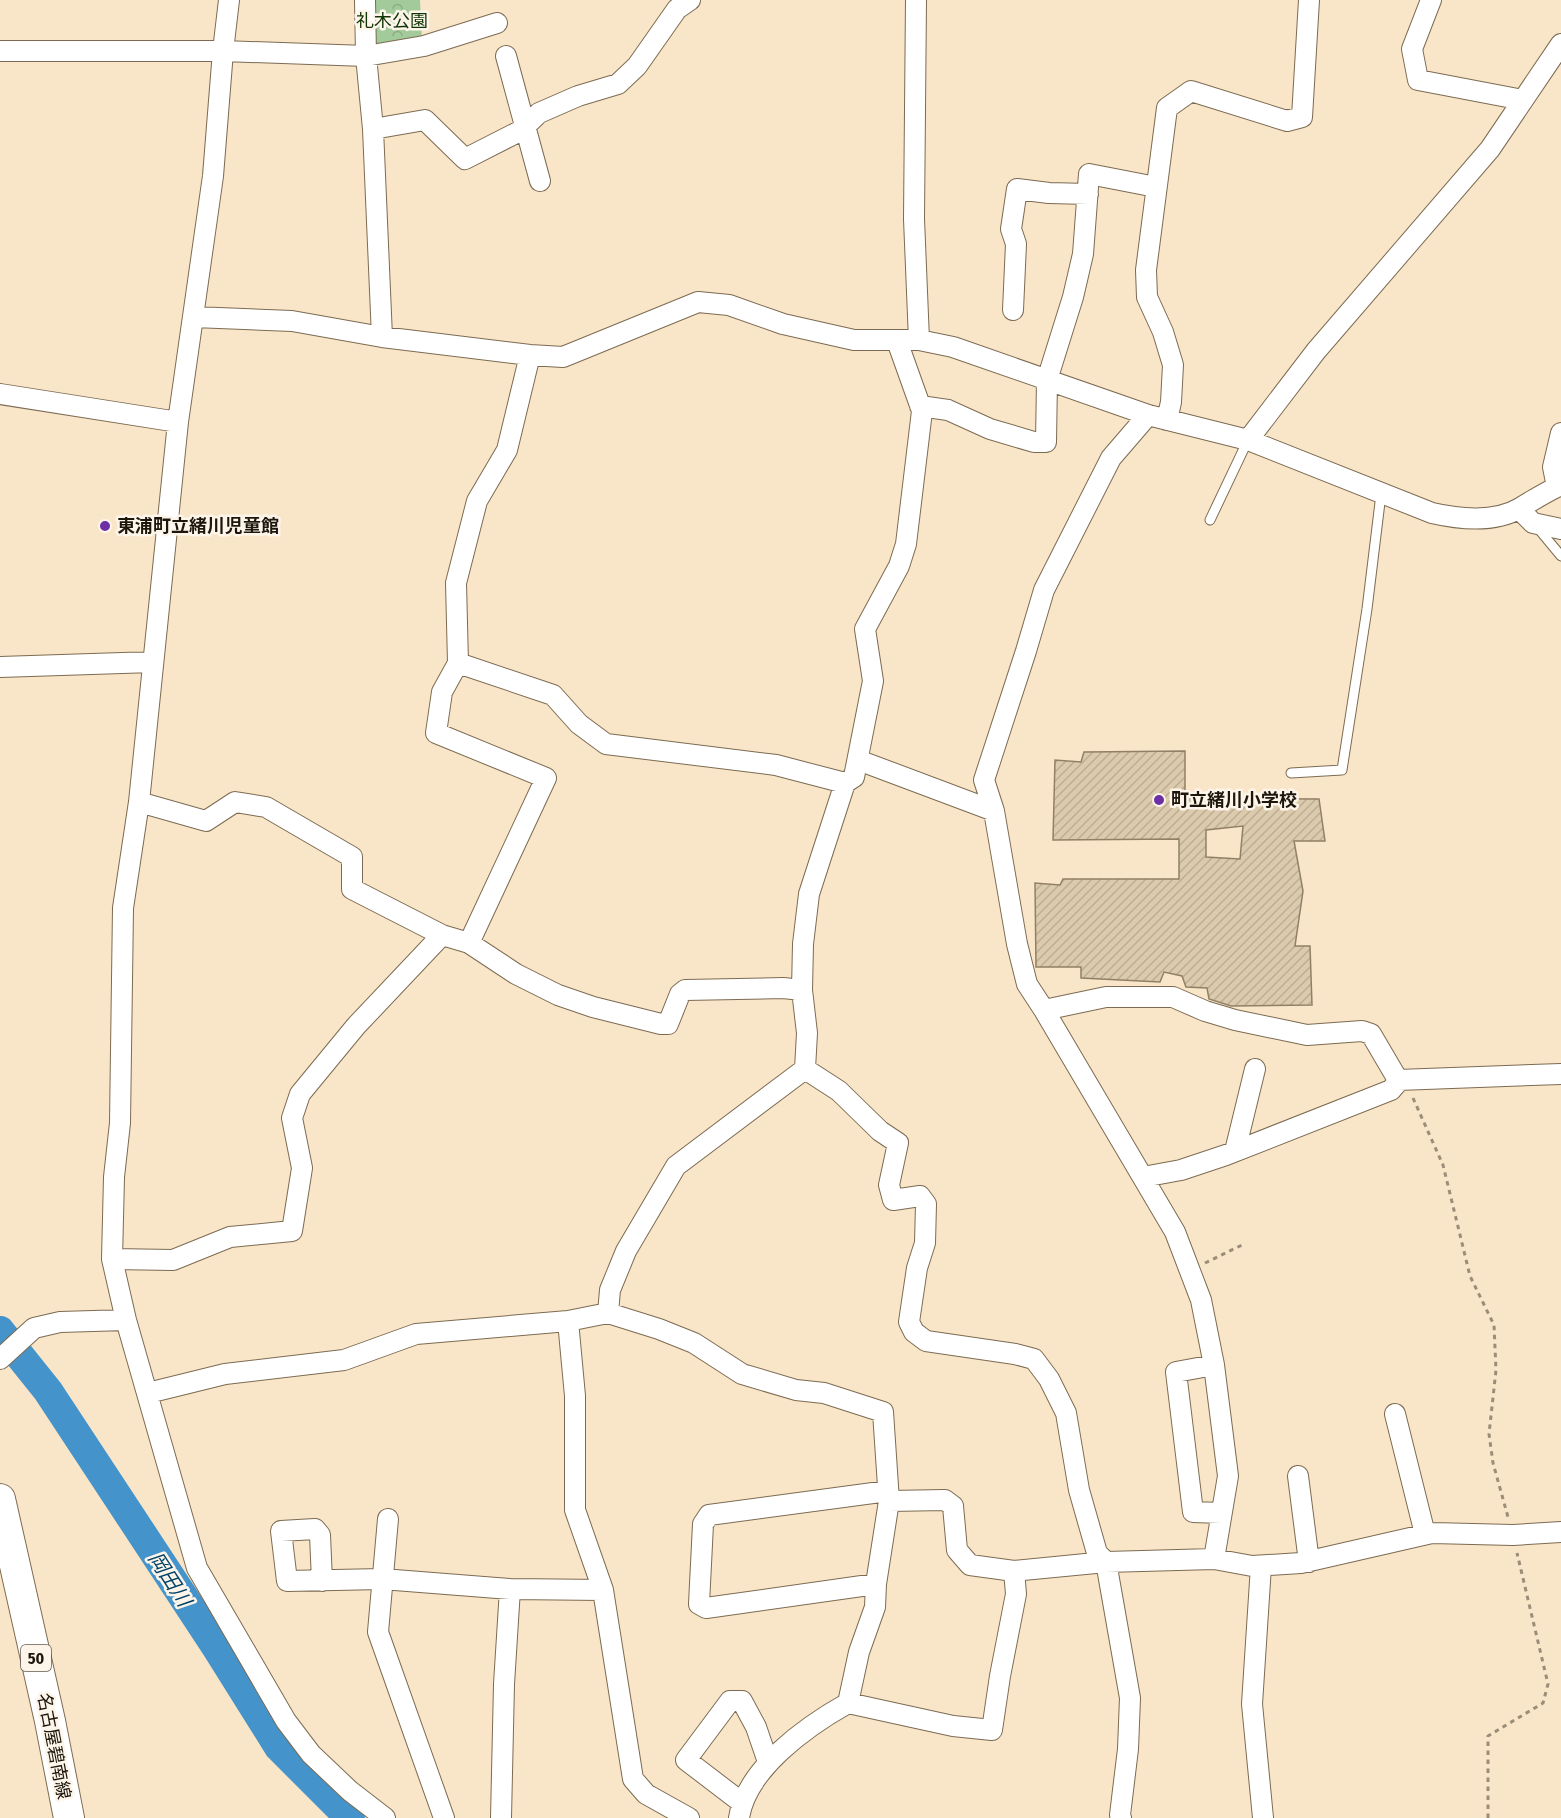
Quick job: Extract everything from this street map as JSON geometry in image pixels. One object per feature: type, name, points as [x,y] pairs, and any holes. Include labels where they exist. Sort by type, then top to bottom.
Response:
[{"type":"main road","name":"名古屋碧南線","points":[[0,1499],[50,1721],[69,1818]]},
{"type":"street","points":[[229,0],[222,51],[213,176],[178,422],[139,802],[123,908],[120,1123],[114,1177],[111,1258],[126,1320],[197,1568],[286,1721],[311,1754],[350,1791],[385,1818]]},
{"type":"street","points":[[365,0],[366,56],[373,129],[382,337]]},
{"type":"street","points":[[373,129],[425,120],[465,159],[525,126],[538,113],[578,96],[618,84],[638,66],[677,9],[690,0]]},
{"type":"street","points":[[916,0],[914,219],[919,340]]},
{"type":"street","points":[[1214,1559],[1228,1476],[1214,1365],[1201,1300],[1175,1232],[1027,984],[994,811],[984,780],[1044,590],[1111,458],[1158,417],[1171,402],[1173,366],[1163,332],[1148,297],[1146,270],[1167,108],[1191,91],[1287,121],[1302,117],[1309,0]]},
{"type":"street","points":[[1431,0],[1412,49],[1418,80],[1523,100]]},
{"type":"street","points":[[0,51],[222,51],[366,56],[424,46],[497,23]]},
{"type":"street","points":[[1248,440],[1316,351],[1490,149],[1561,46]]},
{"type":"street","points":[[506,56],[540,181]]},
{"type":"street","points":[[920,406],[948,410],[990,429],[1034,442],[1046,442],[1047,380],[1074,297],[1083,254],[1089,174],[1156,187]]},
{"type":"street","points":[[1013,310],[1016,244],[1011,230],[1017,189],[1088,194]]},
{"type":"street","points":[[194,317],[292,321],[382,337],[563,357],[698,302],[729,305],[783,324],[854,340],[919,340],[953,347],[1158,417],[1248,440],[1432,513],[1461,519],[1526,516],[1561,529]]},
{"type":"street","points":[[805,1070],[807,1033],[802,990],[803,944],[809,894],[844,783],[854,777],[858,760],[873,681],[865,629],[899,566],[906,544],[922,411],[897,340]]},
{"type":"street","points":[[469,943],[546,778],[435,733],[442,692],[458,663],[456,583],[477,501],[507,450],[530,355]]},
{"type":"street","points":[[0,394],[178,422]]},
{"type":"street","points":[[1526,516],[1528,502],[1559,486],[1553,467],[1561,433]]},
{"type":"street","points":[[0,667],[153,662]]},
{"type":"street","points":[[458,663],[553,695],[579,724],[606,744],[776,765],[844,783]]},
{"type":"street","points":[[858,760],[994,811]]},
{"type":"street","points":[[139,802],[206,821],[235,801],[266,807],[352,857],[352,889],[442,935],[469,943],[516,974],[558,995],[593,1008],[668,1024],[680,994],[685,990],[783,988],[802,990]]},
{"type":"street","points":[[111,1258],[173,1260],[230,1237],[292,1231],[302,1168],[292,1118],[300,1094],[356,1026],[442,935]]},
{"type":"street","points":[[1044,1010],[1106,997],[1173,997],[1205,1011],[1235,1020],[1307,1035],[1362,1031],[1371,1034],[1398,1080],[1561,1074]]},
{"type":"street","points":[[1235,1151],[1255,1069]]},
{"type":"street","points":[[608,1313],[610,1290],[626,1251],[676,1166],[805,1070]]},
{"type":"street","points":[[805,1070],[839,1091],[880,1131],[898,1143],[889,1185],[893,1200],[920,1196],[926,1204],[924,1243],[917,1268],[909,1322],[914,1332],[926,1341],[1015,1353],[1034,1359],[1049,1379],[1066,1413],[1079,1490],[1097,1553],[1106,1562],[1130,1698],[1128,1749],[1120,1815],[1122,1818]]},
{"type":"street","points":[[1143,1178],[1180,1170],[1235,1151],[1392,1090],[1396,1083]]},
{"type":"street","points":[[148,1393],[225,1374],[344,1360],[416,1334],[568,1321],[608,1313],[694,1343],[742,1374],[796,1390],[824,1393],[884,1412],[888,1496],[875,1607],[859,1652],[848,1703]]},
{"type":"street","points":[[0,1359],[34,1328],[60,1323],[126,1320]]},
{"type":"street","points":[[568,1321],[575,1396],[575,1510],[603,1590],[633,1779],[646,1794],[689,1818]]},
{"type":"street","points":[[1214,1365],[1176,1372],[1192,1512],[1221,1513]]},
{"type":"street","points":[[1395,1414],[1425,1534]]},
{"type":"street","points":[[1298,1476],[1309,1562]]},
{"type":"street","points":[[876,1584],[706,1608],[699,1604],[703,1524],[709,1515],[888,1496],[945,1500],[953,1506],[957,1550],[969,1565],[1014,1571],[1106,1562],[1214,1559],[1261,1566],[1309,1562],[1432,1533],[1513,1535],[1561,1532]]},
{"type":"street","points":[[387,1519],[378,1632],[444,1818]]},
{"type":"street","points":[[1261,1566],[1252,1704],[1263,1818]]},
{"type":"street","points":[[768,1762],[756,1727],[742,1701],[729,1701],[686,1760],[740,1810],[768,1762],[827,1715],[848,1703],[953,1726],[992,1730],[1016,1594],[1014,1571]]},
{"type":"street","points":[[322,1581],[382,1579],[510,1589],[603,1590]]},
{"type":"street","points":[[501,1818],[504,1684],[510,1589]]},
{"type":"lane","points":[[1210,520],[1248,440]]},
{"type":"lane","points":[[1291,773],[1342,770],[1381,494]]},
{"type":"lane","points":[[1526,516],[1561,556]]},
{"type":"path","points":[[1396,1083],[1412,1095],[1443,1165],[1470,1276],[1494,1325],[1496,1370],[1489,1434],[1492,1463],[1513,1535],[1548,1684],[1543,1703],[1488,1736],[1488,1818]]},
{"type":"path","points":[[1190,1270],[1242,1245]]},
{"type":"green space","name":"礼木公園","points":[[368,0],[420,0],[422,42],[370,44]]},
{"type":"building","points":[[1185,751],[1185,798],[1319,799],[1325,841],[1294,841],[1303,891],[1295,946],[1310,946],[1312,1005],[1231,1006],[1209,999],[1207,988],[1186,987],[1182,976],[1164,972],[1160,982],[1081,978],[1081,967],[1036,967],[1035,883],[1060,885],[1063,879],[1179,879],[1179,839],[1053,840],[1055,760],[1081,762],[1084,752]],"holes":[[[1243,826],[1240,859],[1206,857],[1206,830]]]},
{"type":"waterway","name":"岡田川","points":[[0,1331],[48,1391],[217,1648],[279,1747],[350,1818]]},
{"type":"place","name":"東浦町立緒川児童館","points":[[105,526]]},
{"type":"place","name":"町立緒川小学校","points":[[1159,800]]}]
